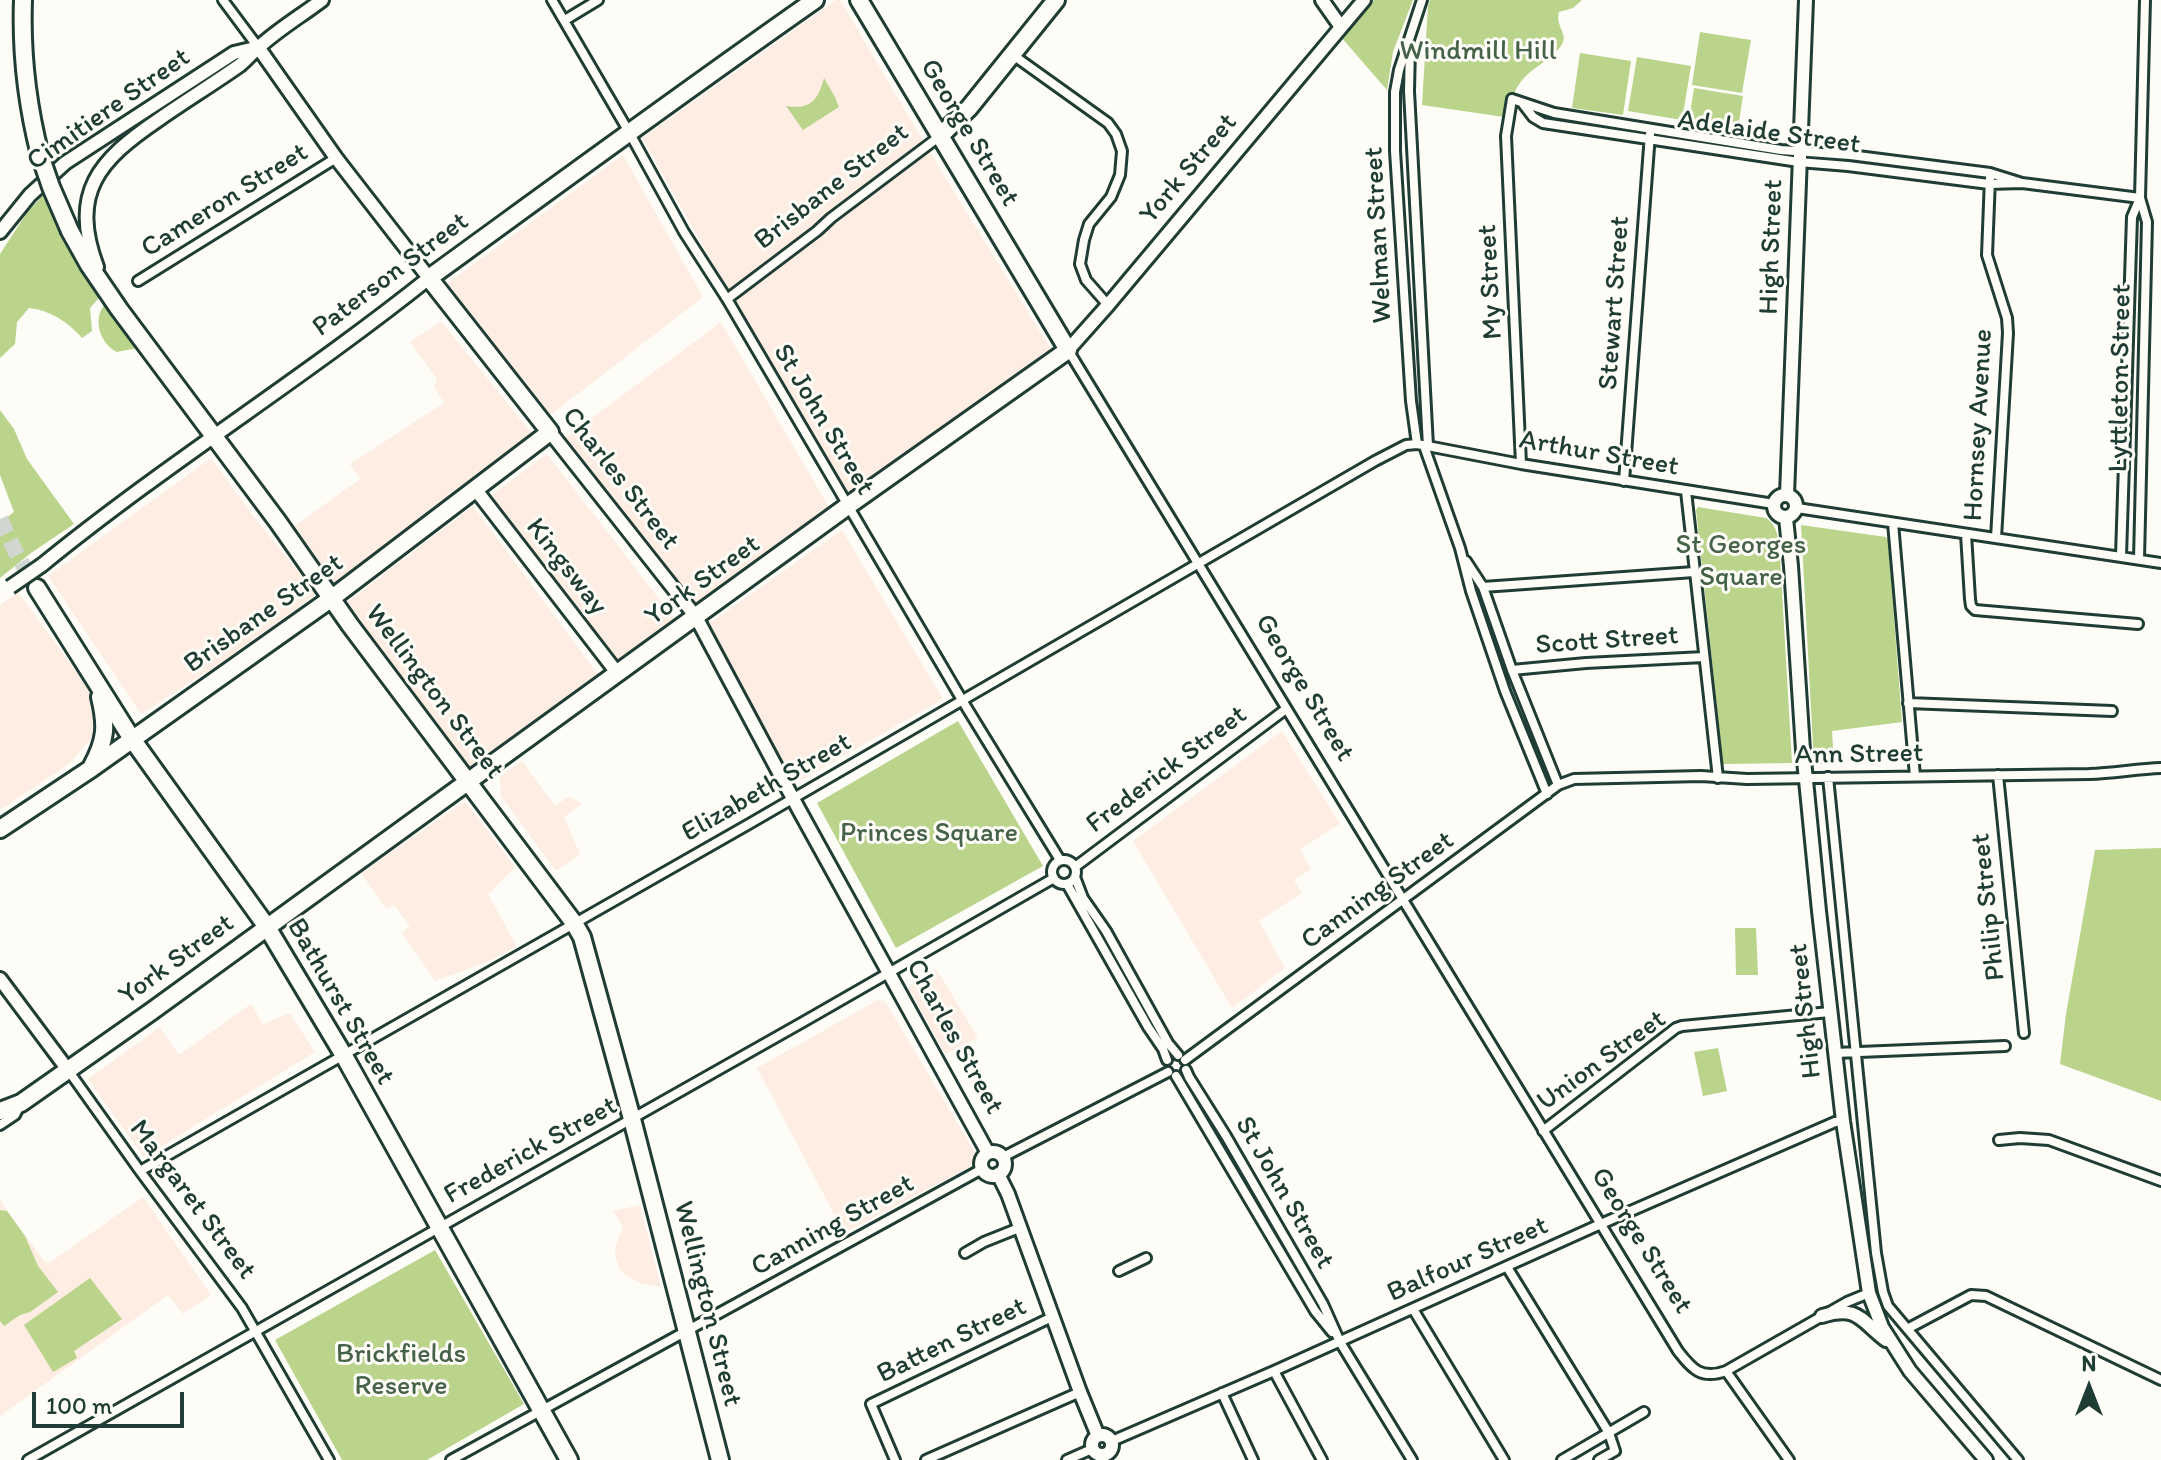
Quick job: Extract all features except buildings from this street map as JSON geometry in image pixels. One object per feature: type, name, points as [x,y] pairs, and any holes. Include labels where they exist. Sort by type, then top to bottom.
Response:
[{"type":"highway","name":"Wellington Street","points":[[23,0],[22,55],[29,108],[40,155],[70,231],[89,265],[350,625],[582,937],[720,1460]]},
{"type":"highway","name":"Paterson Street","points":[[429,278],[815,0]]},
{"type":"highway","name":"George Street","points":[[859,0],[1068,350]]},
{"type":"highway","name":"Brisbane Street","points":[[940,136],[969,108],[1056,0]]},
{"type":"highway","name":"Charles Street","points":[[429,278],[550,432]]},
{"type":"highway","name":"York Street","points":[[21,1103],[1068,350]]},
{"type":"highway","name":"Brisbane Street","points":[[0,829],[92,768],[332,598],[550,432]]},
{"type":"highway","name":"Bathurst Street","points":[[37,588],[132,739],[267,927],[343,1054],[569,1460]]},
{"type":"highway","points":[[92,768],[105,729],[97,683]]},
{"type":"highway","points":[[0,1111],[21,1103]]},
{"type":"street","name":"Charles Street","points":[[223,0],[336,158],[429,278]]},
{"type":"street","name":"Cimitiere Street","points":[[106,289],[94,259],[86,221],[89,197],[102,168],[132,138],[242,63],[258,47],[322,0]]},
{"type":"street","name":"St John Street","points":[[552,0],[684,232],[727,299],[962,700],[1060,860]]},
{"type":"street","points":[[565,20],[598,0]]},
{"type":"street","points":[[1322,0],[1341,27]]},
{"type":"street","name":"York Street","points":[[1068,350],[1364,0]]},
{"type":"street","name":"Welman Street","points":[[1422,0],[1396,81],[1395,105],[1395,151],[1411,401],[1505,691],[1547,794]]},
{"type":"street","name":"High Street","points":[[1787,495],[1806,0]]},
{"type":"street","name":"Lyttleton Street","points":[[2139,559],[2147,222],[2140,198],[2145,0]]},
{"type":"street","name":"Welman Street","points":[[1414,25],[1409,91],[1423,445]]},
{"type":"street","name":"Cimitiere Street","points":[[0,232],[30,195],[65,163],[234,53],[258,47]]},
{"type":"street","points":[[1013,55],[1108,123],[1116,134],[1122,151],[1120,175],[1111,197],[1089,224],[1080,264],[1086,280],[1108,305]]},
{"type":"street","name":"Adelaide Street","points":[[1516,100],[1536,120],[1553,125],[1732,147]]},
{"type":"street","name":"Adelaide Street","points":[[1516,100],[1554,113],[1732,147],[1782,155],[1850,155],[1990,173],[2022,183]]},
{"type":"street","name":"My Street","points":[[1516,100],[1506,136],[1521,464]]},
{"type":"street","points":[[1553,125],[1554,113]]},
{"type":"street","points":[[1569,127],[1571,116]]},
{"type":"street","points":[[1599,132],[1600,120]]},
{"type":"street","name":"Stewart Street","points":[[1624,481],[1650,129]]},
{"type":"street","name":"Brisbane Street","points":[[727,299],[940,136]]},
{"type":"street","points":[[1848,166],[1850,155]]},
{"type":"street","name":"Adelaide Street","points":[[1799,156],[1848,166],[1989,184],[2022,183],[2140,198]]},
{"type":"street","name":"Cameron Street","points":[[138,281],[336,158]]},
{"type":"street","points":[[1894,172],[1895,161]]},
{"type":"street","points":[[1929,176],[1930,165]]},
{"type":"street","points":[[1959,180],[1960,169]]},
{"type":"street","name":"Hornsey Avenue","points":[[1990,173],[1986,249],[2007,318],[2008,333],[1996,538]]},
{"type":"street","name":"Lyttleton Street","points":[[2121,556],[2132,217],[2140,198]]},
{"type":"street","name":"Paterson Street","points":[[5,591],[429,278]]},
{"type":"street","name":"George Street","points":[[1068,350],[1678,1351],[1699,1373],[1713,1375],[1726,1371]]},
{"type":"street","name":"Charles Street","points":[[550,432],[696,617],[988,1153]]},
{"type":"street","name":"Elizabeth Street","points":[[140,1171],[793,799],[1375,461],[1406,445],[1423,445]]},
{"type":"street","name":"Arthur Street","points":[[1423,445],[1521,464],[1774,504]]},
{"type":"street","name":"Kingsway","points":[[476,490],[618,674]]},
{"type":"street","points":[[1686,491],[1718,778]]},
{"type":"street","points":[[1787,495],[1793,498],[1797,508],[1794,514],[1786,518],[1777,514],[1774,504],[1777,498],[1787,495]]},
{"type":"street","points":[[1797,508],[2161,563]]},
{"type":"street","name":"High Street","points":[[1786,518],[1805,777],[1830,1012],[1853,1199],[1869,1293],[1882,1327],[1910,1371],[1986,1460]]},
{"type":"street","points":[[1893,523],[1915,776]]},
{"type":"street","points":[[1966,534],[1970,599],[1975,610],[2138,624]]},
{"type":"street","name":"Welman Street","points":[[1460,548],[1483,587],[1558,785]]},
{"type":"street","points":[[1483,587],[1694,572]]},
{"type":"street","name":"Scott Street","points":[[1512,670],[1704,657]]},
{"type":"street","points":[[1908,703],[2112,711]]},
{"type":"street","name":"Frederick Street","points":[[1075,867],[1286,709]]},
{"type":"street","name":"Ann Street","points":[[1558,785],[1580,778],[2103,774],[2161,768]]},
{"type":"street","name":"Philip Street","points":[[1998,775],[2024,1033]]},
{"type":"street","name":"High Street","points":[[1828,777],[1876,1253],[1883,1292],[1888,1306],[2018,1460]]},
{"type":"street","name":"Canning Street","points":[[1183,1062],[1558,785]]},
{"type":"street","points":[[1060,860],[1067,860],[1075,867],[1075,877],[1067,884],[1059,883],[1054,878],[1052,870],[1060,860]]},
{"type":"street","name":"St John Street","points":[[1075,877],[1083,898],[1106,931],[1170,1047],[1183,1062],[1253,1181],[1323,1304],[1340,1342],[1412,1460]]},
{"type":"street","name":"Frederick Street","points":[[28,1460],[1054,878]]},
{"type":"street","points":[[1067,884],[1163,1049],[1166,1066],[1172,1074]]},
{"type":"street","points":[[1097,937],[1106,931]]},
{"type":"street","points":[[1109,958],[1118,953]]},
{"type":"street","name":"Margaret Street","points":[[0,979],[242,1308],[329,1460]]},
{"type":"street","points":[[1125,986],[1134,980]]},
{"type":"street","name":"Union Street","points":[[1543,1131],[1676,1028],[1830,1012]]},
{"type":"street","points":[[1144,1020],[1153,1014]]},
{"type":"street","points":[[1835,1053],[2005,1046]]},
{"type":"street","points":[[1003,1157],[1172,1074],[1182,1075],[1183,1062],[1172,1056],[1167,1060]]},
{"type":"street","name":"St John Street","points":[[1172,1074],[1315,1311],[1340,1342]]},
{"type":"street","points":[[1192,1104],[1202,1098]]},
{"type":"street","name":"York Street","points":[[0,1125],[15,1115],[21,1103]]},
{"type":"street","name":"Balfour Street","points":[[1112,1441],[1600,1224],[1843,1121]]},
{"type":"street","points":[[1999,1140],[2049,1140],[2161,1181]]},
{"type":"street","points":[[998,1152],[1003,1157],[1005,1167],[998,1174],[987,1174],[982,1169],[981,1161],[988,1153],[998,1152]]},
{"type":"street","name":"Canning Street","points":[[451,1460],[982,1169]]},
{"type":"street","points":[[998,1174],[1098,1436]]},
{"type":"street","points":[[1242,1187],[1253,1181]]},
{"type":"street","points":[[1265,1226],[1275,1220]]},
{"type":"street","points":[[965,1253],[1019,1228]]},
{"type":"street","points":[[1119,1271],[1146,1258]]},
{"type":"street","points":[[1507,1267],[1609,1433],[1615,1451],[1599,1460]]},
{"type":"street","points":[[1789,1460],[1726,1371],[1847,1302],[1869,1293]]},
{"type":"street","points":[[1909,1328],[1971,1295],[1979,1295],[2161,1380]]},
{"type":"street","points":[[1413,1309],[1504,1460]]},
{"type":"street","points":[[1822,1316],[1839,1311],[1854,1313],[1895,1348]]},
{"type":"street","name":"Batten Street","points":[[895,1460],[871,1404],[1052,1317]]},
{"type":"street","points":[[1274,1371],[1322,1460]]},
{"type":"street","points":[[926,1460],[1080,1392]]},
{"type":"street","points":[[1222,1393],[1253,1460]]},
{"type":"street","points":[[1562,1460],[1644,1412]]},
{"type":"street","points":[[1105,1435],[1112,1441],[1107,1458],[1092,1449],[1093,1440],[1098,1436],[1105,1435]]},
{"type":"street","points":[[1067,1460],[1092,1449]]},
{"type":"shaded area","points":[[840,0],[1052,351],[850,495],[726,287],[642,138]]},
{"type":"shaded area","points":[[623,155],[703,297],[548,417],[445,285]]},
{"type":"shaded area","points":[[441,321],[532,434],[335,586],[292,528],[360,479],[350,464],[444,403],[434,387],[437,379],[410,342]]},
{"type":"shaded area","points":[[721,322],[830,509],[697,605],[565,438]]},
{"type":"shaded area","points":[[547,454],[677,622],[614,666],[488,498]]},
{"type":"shaded area","points":[[211,458],[253,516],[317,594],[215,667],[141,714],[48,576]]},
{"type":"shaded area","points":[[473,506],[599,676],[469,769],[346,603]]},
{"type":"shaded area","points":[[842,530],[943,699],[795,784],[707,625]]},
{"type":"shaded area","points":[[18,592],[98,701],[99,730],[70,763],[0,810],[0,605]]},
{"type":"shaded area","points":[[1282,731],[1340,824],[1300,849],[1311,869],[1294,880],[1302,893],[1259,921],[1285,968],[1232,1008],[1133,841]]},
{"type":"shaded area","points":[[522,761],[555,806],[569,796],[582,804],[564,817],[580,854],[556,871],[501,796],[500,776]]},
{"type":"shaded area","points":[[465,801],[515,867],[488,894],[517,947],[435,981],[402,933],[410,926],[394,905],[386,909],[361,873]]},
{"type":"shaded area","points":[[937,970],[978,1038],[945,1054],[908,987]]},
{"type":"shaded area","points":[[878,1000],[885,1001],[976,1154],[970,1167],[844,1233],[757,1068]]},
{"type":"shaded area","points":[[251,1004],[264,1026],[290,1013],[315,1052],[144,1157],[88,1079],[160,1027],[179,1055]]},
{"type":"shaded area","points":[[143,1197],[211,1295],[183,1314],[168,1295],[0,1416],[0,1200],[43,1260],[49,1263]]},
{"type":"shaded area","points":[[640,1205],[661,1287],[640,1283],[625,1275],[616,1258],[615,1248],[623,1227],[613,1211]]},
{"type":"green space","points":[[1374,0],[1413,0],[1393,52],[1387,90],[1341,37]]},
{"type":"green space","name":"Windmill Hill","points":[[1430,0],[1582,0],[1573,8],[1559,12],[1558,21],[1564,35],[1561,46],[1521,82],[1504,117],[1422,105]]},
{"type":"green space","points":[[1700,32],[1751,40],[1742,93],[1692,85]]},
{"type":"green space","points":[[1580,53],[1631,61],[1623,115],[1572,108]]},
{"type":"green space","points":[[1637,57],[1691,66],[1682,120],[1628,111]]},
{"type":"green space","points":[[824,78],[839,107],[803,130],[786,106],[802,106],[812,102]]},
{"type":"green space","points":[[1694,88],[1743,96],[1737,135],[1688,127]]},
{"type":"green space","points":[[45,193],[66,240],[99,298],[90,308],[92,331],[82,338],[58,318],[29,308],[17,322],[15,344],[0,358],[0,254],[26,214]]},
{"type":"green space","points":[[105,304],[137,348],[117,352],[106,343],[99,324]]},
{"type":"green space","points":[[0,410],[14,429],[27,459],[74,524],[0,578],[0,523],[14,512],[0,475]]},
{"type":"green space","name":"St Georges Square","points":[[1698,507],[1766,518],[1776,530],[1780,552],[1792,763],[1723,764]]},
{"type":"green space","name":"St Georges Square","points":[[1801,525],[1886,537],[1888,540],[1902,722],[1832,731],[1834,764],[1812,762]]},
{"type":"green space","name":"Princes Square","points":[[958,721],[1043,866],[896,948],[817,803]]},
{"type":"green space","points":[[2161,848],[2161,1101],[2060,1064],[2095,850]]},
{"type":"green space","points":[[1735,928],[1756,928],[1758,975],[1736,975]]},
{"type":"green space","points":[[1718,1048],[1727,1091],[1703,1096],[1694,1052]]},
{"type":"green space","points":[[0,1210],[7,1211],[25,1236],[38,1266],[58,1292],[4,1326],[0,1321]]},
{"type":"green space","name":"Brickfields Reserve","points":[[435,1250],[524,1404],[427,1460],[342,1460],[275,1340]]},
{"type":"green space","points":[[90,1278],[122,1319],[74,1351],[77,1358],[53,1372],[24,1325]]},
{"type":"tunnel","points":[[0,519],[37,588]]}]
